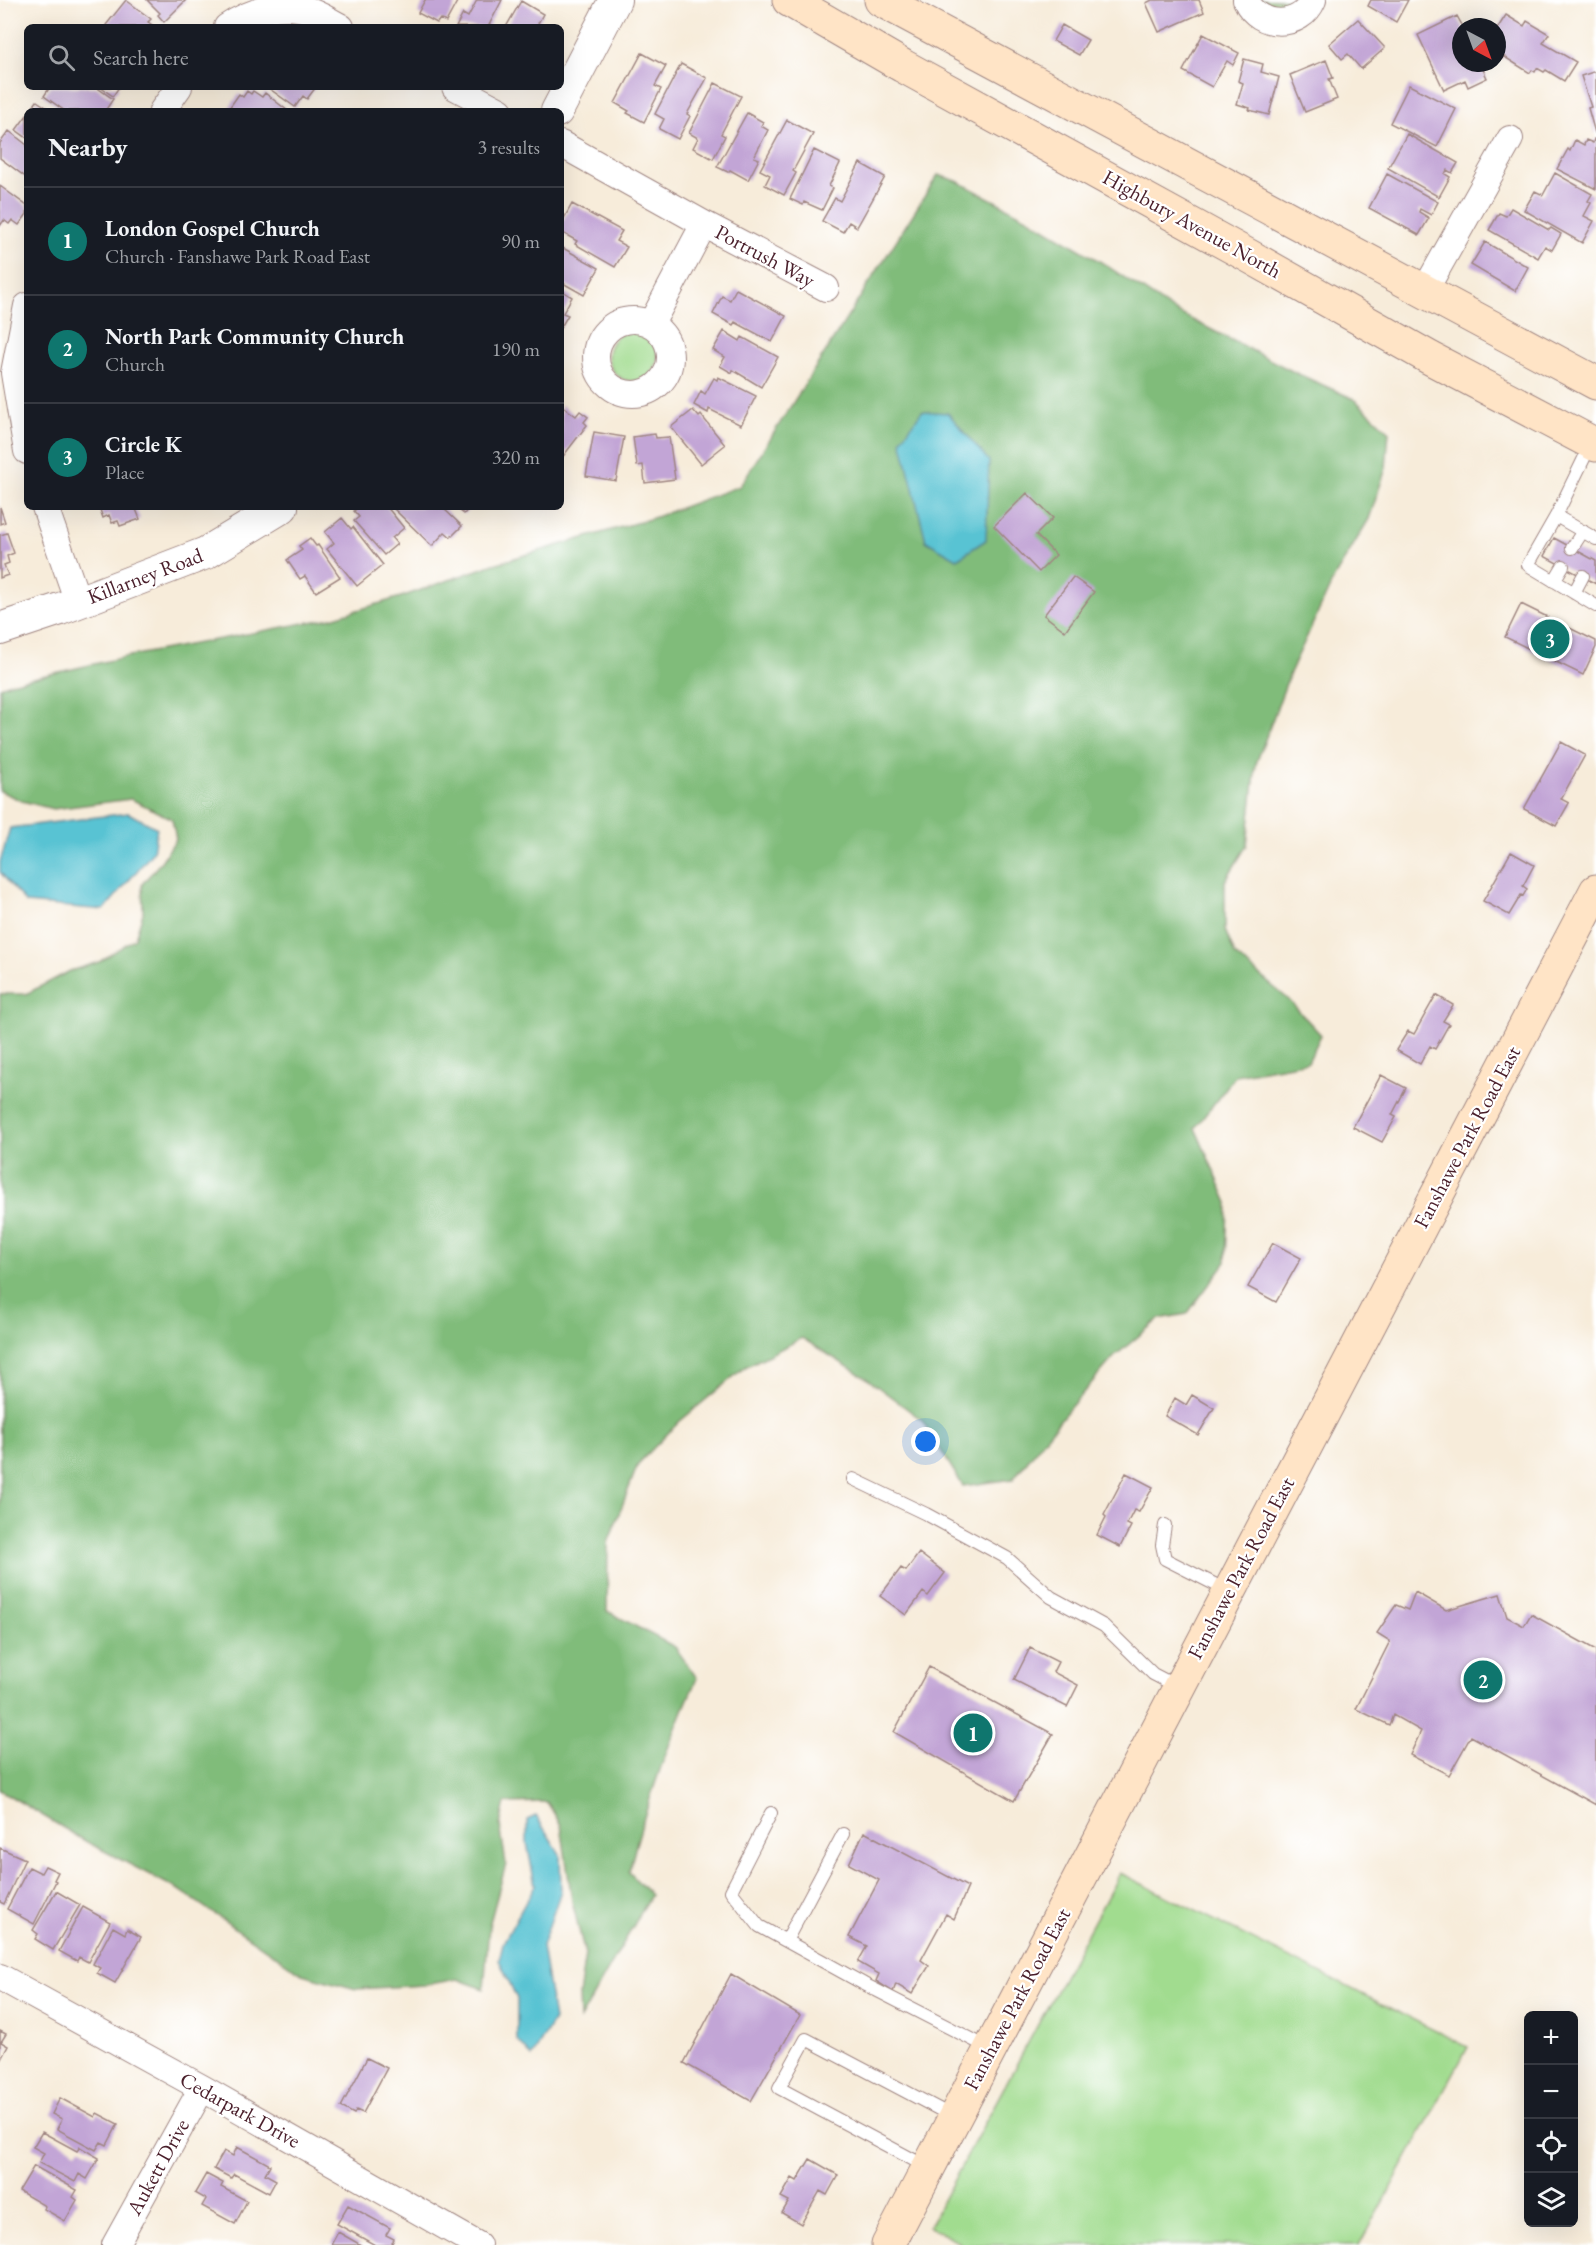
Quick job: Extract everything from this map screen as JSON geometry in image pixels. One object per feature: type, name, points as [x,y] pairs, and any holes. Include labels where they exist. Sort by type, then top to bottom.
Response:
[{"type":"main road","name":"Highbury Avenue North","points":[[789,0],[903,66],[1430,358],[1594,444]]},
{"type":"main road","points":[[881,0],[1596,383]]},
{"type":"main road","name":"Fanshawe Park Road East","points":[[888,2245],[1596,891]]},
{"type":"street","points":[[559,108],[615,0]]},
{"type":"street","points":[[1246,0],[1257,15],[1280,22],[1292,20],[1303,14],[1313,0]]},
{"type":"street","points":[[233,24],[258,11],[281,7],[310,10],[336,24]]},
{"type":"street","points":[[164,108],[177,90]]},
{"type":"street","points":[[461,90],[494,108]]},
{"type":"street","points":[[1424,292],[1510,139]]},
{"type":"street","name":"Portrush Way","points":[[564,146],[704,224],[826,288]]},
{"type":"street","name":"Portrush Way","points":[[651,324],[704,224]]},
{"type":"street","points":[[24,321],[14,373],[24,433]]},
{"type":"street","points":[[46,510],[78,602]]},
{"type":"street","name":"Killarney Road","points":[[0,629],[206,553],[277,510]]},
{"type":"street","name":"Cedarpark Drive","points":[[0,1977],[202,2088],[463,2242]]},
{"type":"street","name":"Aukett Drive","points":[[115,2245],[202,2088]]},
{"type":"lane","points":[[1594,444],[1557,516],[1528,565],[1595,604]]},
{"type":"lane","points":[[1557,516],[1596,538]]},
{"type":"lane","points":[[1572,548],[1582,531]]},
{"type":"lane","points":[[1554,581],[1563,566]]},
{"type":"lane","points":[[1574,593],[1583,576]]},
{"type":"lane","points":[[853,1479],[926,1514],[1007,1558],[1051,1597],[1104,1626],[1153,1674],[1179,1687]]},
{"type":"lane","points":[[1165,1525],[1162,1545],[1165,1559],[1229,1591]]},
{"type":"lane","points":[[771,1813],[730,1891],[759,1926],[991,2049]]},
{"type":"lane","points":[[786,1941],[843,1834]]},
{"type":"lane","points":[[928,2168],[779,2088],[806,2039],[955,2117]]},
{"type":"green space","points":[[1259,0],[1299,0],[1289,7],[1279,9]]},
{"type":"green space","points":[[938,175],[957,181],[1029,219],[1101,262],[1173,310],[1296,373],[1354,399],[1389,431],[1386,468],[1369,519],[1335,576],[1290,673],[1256,764],[1247,845],[1225,881],[1225,930],[1235,955],[1288,999],[1321,1035],[1308,1062],[1236,1075],[1195,1128],[1228,1203],[1226,1262],[1187,1314],[1159,1319],[1115,1356],[1013,1479],[963,1486],[922,1420],[866,1378],[802,1338],[745,1367],[679,1422],[638,1464],[608,1543],[607,1611],[675,1647],[697,1678],[677,1725],[642,1822],[629,1872],[651,1895],[580,2019],[579,1995],[585,1954],[572,1901],[561,1825],[547,1802],[505,1803],[500,1825],[506,1864],[489,1926],[484,1989],[457,1979],[425,1985],[356,1989],[302,1974],[181,1891],[87,1842],[0,1790],[0,994],[26,994],[70,971],[99,962],[135,938],[143,913],[142,884],[176,839],[172,819],[131,799],[53,809],[22,801],[0,791],[0,687],[125,657],[331,618],[404,596],[494,564],[653,518],[740,486]]},
{"type":"green space","points":[[628,331],[638,331],[651,338],[658,351],[658,361],[651,374],[638,381],[628,381],[619,377],[612,370],[608,361],[608,351],[612,342],[619,335]]},
{"type":"green space","points":[[1120,1873],[1468,2047],[1359,2245],[963,2245],[929,2226]]},
{"type":"water","points":[[922,411],[948,413],[989,461],[986,540],[957,559],[926,541],[901,440]]},
{"type":"water","points":[[128,813],[157,828],[153,852],[104,910],[26,903],[0,872],[0,862],[10,828]]},
{"type":"water","points":[[536,1816],[560,1854],[561,1891],[542,1946],[554,2020],[532,2057],[517,2040],[517,1999],[499,1960],[503,1943],[535,1885],[527,1843],[527,1820]]},
{"type":"building","points":[[126,0],[151,19],[148,22],[151,24],[107,24]]},
{"type":"building","points":[[147,0],[186,0],[164,22],[158,15],[160,13]]},
{"type":"building","points":[[425,0],[458,0],[446,22],[440,19],[437,23],[418,13]]},
{"type":"building","points":[[477,0],[502,0],[490,24],[458,24],[463,14],[468,17]]},
{"type":"building","points":[[1152,0],[1199,0],[1204,12],[1159,32],[1146,3]]},
{"type":"building","points":[[1371,0],[1408,0],[1396,22],[1368,6]]},
{"type":"building","points":[[521,1],[543,14],[538,24],[508,24]]},
{"type":"building","points":[[1506,15],[1524,26],[1527,21],[1549,34],[1543,43],[1576,62],[1564,81],[1546,70],[1544,72],[1537,68],[1535,72],[1532,70],[1530,73],[1506,58],[1506,18],[1504,18]]},
{"type":"building","points":[[1452,18],[1452,72],[1484,72],[1487,78],[1468,87],[1465,80],[1444,90],[1418,35]]},
{"type":"building","points":[[1358,19],[1385,48],[1361,69],[1348,54],[1342,59],[1329,44]]},
{"type":"building","points":[[1062,25],[1088,40],[1079,55],[1053,41]]},
{"type":"building","points":[[1203,34],[1239,53],[1233,65],[1227,61],[1212,87],[1183,71]]},
{"type":"building","points":[[642,53],[666,66],[655,86],[661,89],[644,122],[615,103]]},
{"type":"building","points":[[1244,59],[1263,64],[1261,72],[1279,77],[1269,115],[1237,104],[1243,83],[1238,81]]},
{"type":"building","points":[[1326,60],[1333,78],[1329,79],[1337,99],[1305,112],[1290,75]]},
{"type":"building","points":[[681,64],[707,78],[687,114],[690,116],[678,139],[659,129],[664,119],[655,114]]},
{"type":"building","points":[[1596,71],[1595,133],[1588,108],[1591,107],[1581,76]]},
{"type":"building","points":[[715,83],[741,96],[721,134],[725,136],[713,159],[693,148],[698,138],[689,133]]},
{"type":"building","points":[[1409,85],[1456,109],[1437,147],[1390,123]]},
{"type":"building","points":[[48,90],[100,90],[113,99],[107,108],[61,108],[44,96]]},
{"type":"building","points":[[104,90],[117,90],[113,96]]},
{"type":"building","points":[[271,90],[314,90],[307,99],[303,96],[295,107]]},
{"type":"building","points":[[247,91],[251,94],[253,91],[262,97],[265,93],[284,108],[229,108],[239,94],[243,97]]},
{"type":"building","points":[[37,101],[48,108],[32,108]]},
{"type":"building","points":[[747,113],[763,122],[761,126],[768,130],[754,157],[759,159],[748,180],[730,170],[728,172],[717,167]]},
{"type":"building","points":[[24,119],[24,136],[16,130]]},
{"type":"building","points":[[787,120],[813,134],[793,171],[796,173],[784,195],[765,185],[770,175],[760,170]]},
{"type":"building","points":[[9,131],[24,143],[24,176],[0,158],[0,143]]},
{"type":"building","points":[[1407,134],[1458,163],[1452,173],[1447,170],[1445,174],[1450,177],[1439,197],[1388,168]]},
{"type":"building","points":[[1594,139],[1596,140],[1596,189],[1557,169],[1575,140],[1584,145],[1586,140],[1593,143]]},
{"type":"building","points":[[814,150],[840,163],[829,186],[833,188],[822,210],[790,199]]},
{"type":"building","points":[[860,163],[885,177],[857,227],[849,222],[843,232],[822,221],[835,198],[840,201]]},
{"type":"building","points":[[1555,173],[1592,194],[1588,201],[1591,203],[1584,216],[1594,221],[1582,243],[1524,210],[1535,191],[1543,195]]},
{"type":"building","points":[[1387,174],[1438,202],[1431,215],[1420,209],[1419,212],[1429,218],[1419,235],[1369,208]]},
{"type":"building","points":[[0,186],[24,204],[24,218],[19,225],[12,220],[9,224],[4,220],[0,226]]},
{"type":"building","points":[[572,204],[622,231],[616,241],[627,247],[615,267],[575,244],[577,241],[564,234],[564,219]]},
{"type":"building","points":[[1511,208],[1549,230],[1551,228],[1561,234],[1552,250],[1545,246],[1538,258],[1489,230],[1499,213],[1506,216]]},
{"type":"building","points":[[1485,242],[1528,267],[1515,291],[1471,265]]},
{"type":"building","points":[[564,249],[599,268],[584,295],[564,284]]},
{"type":"building","points":[[736,289],[786,316],[772,342],[735,322],[733,325],[713,314],[722,296],[730,300]]},
{"type":"building","points":[[564,292],[572,297],[564,311]]},
{"type":"building","points":[[724,331],[740,341],[742,337],[778,357],[761,387],[733,370],[732,373],[720,366],[725,357],[713,350]]},
{"type":"building","points":[[718,377],[756,396],[741,425],[709,409],[708,413],[694,405],[701,391],[705,394],[714,378],[717,380]]},
{"type":"building","points":[[564,407],[576,416],[580,411],[588,417],[584,422],[587,425],[564,455]]},
{"type":"building","points":[[693,410],[699,417],[701,415],[725,445],[701,464],[671,427]]},
{"type":"building","points":[[594,432],[624,437],[616,481],[586,476]]},
{"type":"building","points":[[655,434],[656,438],[669,437],[675,479],[645,483],[643,465],[637,466],[633,437]]},
{"type":"building","points":[[1027,493],[1053,518],[1036,535],[1056,555],[1039,572],[994,526]]},
{"type":"building","points":[[0,507],[5,522],[0,524]]},
{"type":"building","points":[[100,510],[136,510],[140,519],[120,526],[118,521],[112,523],[109,515],[103,518]]},
{"type":"building","points":[[389,510],[404,528],[392,538],[397,544],[384,555],[354,521],[359,517],[354,511]]},
{"type":"building","points":[[395,510],[445,510],[462,526],[451,537],[445,532],[432,546]]},
{"type":"building","points":[[342,518],[351,529],[353,527],[383,565],[357,586],[327,549],[334,543],[325,532]]},
{"type":"building","points":[[7,533],[14,553],[7,556],[9,563],[4,565],[8,575],[0,578],[0,535]]},
{"type":"building","points":[[310,538],[316,546],[318,545],[340,577],[316,592],[305,576],[300,579],[287,560],[302,550],[299,546]]},
{"type":"building","points":[[1554,538],[1596,561],[1596,584],[1544,556]]},
{"type":"building","points":[[1073,577],[1094,592],[1065,631],[1044,615]]},
{"type":"building","points":[[1521,604],[1596,641],[1596,647],[1583,675],[1505,637]]},
{"type":"building","points":[[1561,742],[1585,755],[1561,799],[1569,803],[1556,826],[1524,809]]},
{"type":"building","points":[[1511,852],[1534,865],[1523,886],[1527,889],[1509,915],[1483,901]]},
{"type":"building","points":[[1436,995],[1453,1005],[1443,1021],[1449,1024],[1435,1049],[1430,1046],[1420,1064],[1396,1050],[1408,1031],[1414,1034]]},
{"type":"building","points":[[1381,1075],[1406,1088],[1392,1115],[1396,1117],[1382,1142],[1353,1127]]},
{"type":"building","points":[[1273,1243],[1301,1258],[1276,1302],[1248,1287]]},
{"type":"building","points":[[1192,1395],[1214,1408],[1198,1435],[1165,1416],[1175,1398],[1186,1405]]},
{"type":"building","points":[[1126,1473],[1153,1487],[1139,1512],[1134,1510],[1127,1524],[1131,1526],[1120,1547],[1097,1535],[1106,1517],[1104,1515]]},
{"type":"building","points":[[919,1553],[945,1573],[928,1596],[923,1592],[906,1615],[880,1596],[901,1568],[906,1571]]},
{"type":"building","points":[[1415,1592],[1446,1610],[1500,1594],[1507,1617],[1524,1626],[1531,1614],[1596,1650],[1596,1805],[1471,1736],[1449,1775],[1410,1755],[1421,1731],[1393,1715],[1389,1725],[1356,1709],[1390,1641],[1377,1633],[1396,1605],[1408,1610]]},
{"type":"building","points":[[1030,1648],[1058,1662],[1053,1672],[1078,1685],[1067,1707],[1014,1680]]},
{"type":"building","points":[[929,1667],[1053,1734],[1014,1801],[894,1732]]},
{"type":"building","points":[[864,1832],[968,1887],[954,1919],[946,1914],[921,1960],[929,1966],[912,1994],[896,1984],[893,1992],[876,1981],[879,1974],[858,1962],[867,1946],[849,1937],[879,1880],[849,1864]]},
{"type":"building","points":[[0,1848],[25,1859],[4,1904],[0,1902]]},
{"type":"building","points":[[45,1866],[58,1872],[54,1880],[56,1881],[34,1924],[7,1909],[29,1867],[41,1873]]},
{"type":"building","points":[[56,1891],[80,1905],[53,1950],[35,1939],[38,1934],[33,1930]]},
{"type":"building","points":[[83,1907],[110,1922],[88,1962],[79,1957],[77,1961],[59,1951]]},
{"type":"building","points":[[113,1927],[125,1934],[127,1929],[141,1937],[115,1983],[97,1973],[100,1968],[93,1964]]},
{"type":"building","points":[[731,1974],[800,2015],[751,2101],[684,2063]]},
{"type":"building","points":[[0,2031],[6,2034],[1,2042],[8,2046],[0,2061]]},
{"type":"building","points":[[367,2058],[387,2068],[363,2113],[356,2110],[354,2114],[341,2107]]},
{"type":"building","points":[[60,2098],[95,2117],[97,2113],[118,2124],[107,2145],[101,2142],[96,2150],[57,2129],[62,2119],[52,2114]]},
{"type":"building","points":[[42,2132],[77,2151],[80,2147],[99,2158],[87,2179],[79,2174],[75,2182],[39,2163],[44,2153],[33,2147]]},
{"type":"building","points":[[237,2147],[270,2165],[265,2174],[276,2180],[269,2193],[234,2174],[231,2178],[214,2169],[224,2151],[233,2156]]},
{"type":"building","points":[[810,2159],[838,2175],[827,2195],[820,2191],[801,2224],[782,2213],[789,2201],[781,2197],[792,2178],[797,2181]]},
{"type":"building","points":[[34,2166],[77,2190],[73,2197],[77,2200],[65,2221],[19,2191]]},
{"type":"building","points":[[206,2174],[223,2183],[221,2187],[247,2201],[235,2224],[202,2206],[206,2199],[195,2193]]},
{"type":"building","points":[[348,2205],[390,2228],[386,2235],[394,2239],[391,2245],[375,2245],[337,2224]]},
{"type":"building","points":[[338,2232],[361,2245],[331,2245]]},
{"type":"place","name":"Circle K","points":[[1550,639]]},
{"type":"place","name":"North Park Community Church","points":[[1483,1680]]},
{"type":"place","name":"London Gospel Church","points":[[973,1733]]}]
